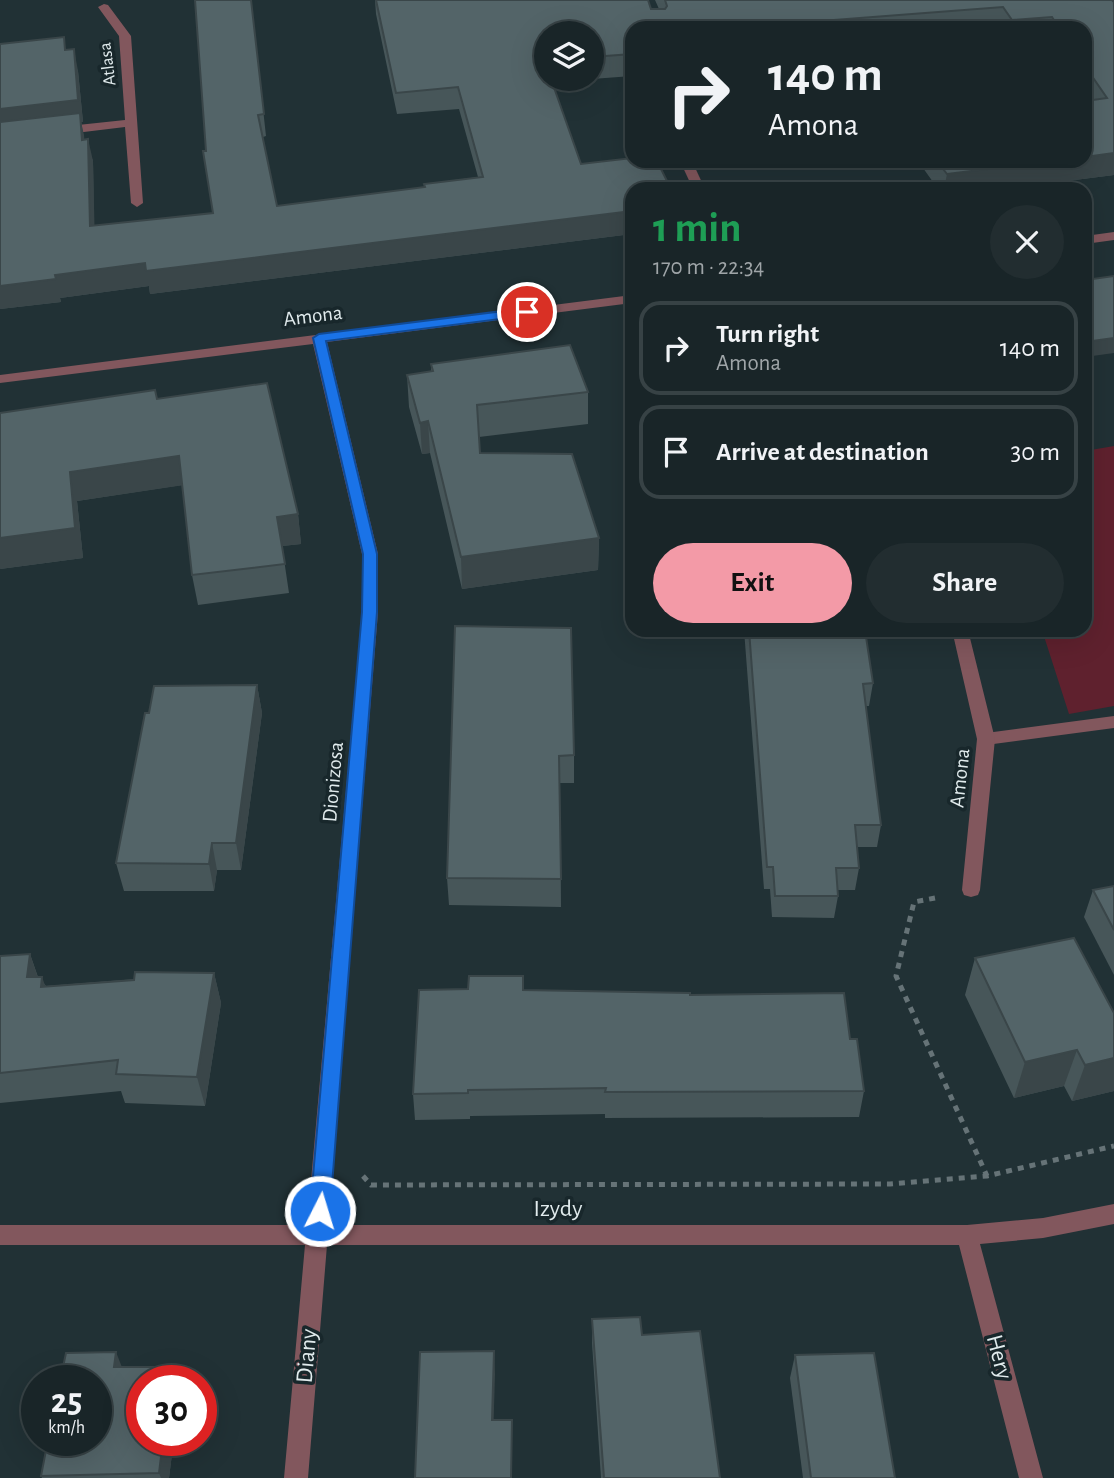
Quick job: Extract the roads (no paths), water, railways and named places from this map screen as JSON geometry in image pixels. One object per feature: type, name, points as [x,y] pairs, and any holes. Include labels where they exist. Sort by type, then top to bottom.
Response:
[{"type":"street","name":"Atlasa","points":[[104,7],[125,36],[137,203]]},
{"type":"street","points":[[39,134],[131,124]]},
{"type":"street","points":[[1092,239],[1114,236]]},
{"type":"street","name":"Amona","points":[[0,379],[625,300]]},
{"type":"street","name":"Dionizosa","points":[[318,1235],[370,612],[370,554],[319,338]]},
{"type":"street","name":"Amona","points":[[962,637],[986,739],[971,890]]},
{"type":"street","points":[[986,739],[1060,732],[1114,722]]},
{"type":"street","name":"Izydy","points":[[0,1235],[967,1235],[1043,1228],[1114,1214]]},
{"type":"street","name":"Diany","points":[[296,1478],[318,1235]]},
{"type":"street","name":"Hery","points":[[967,1235],[1031,1478]]}]
